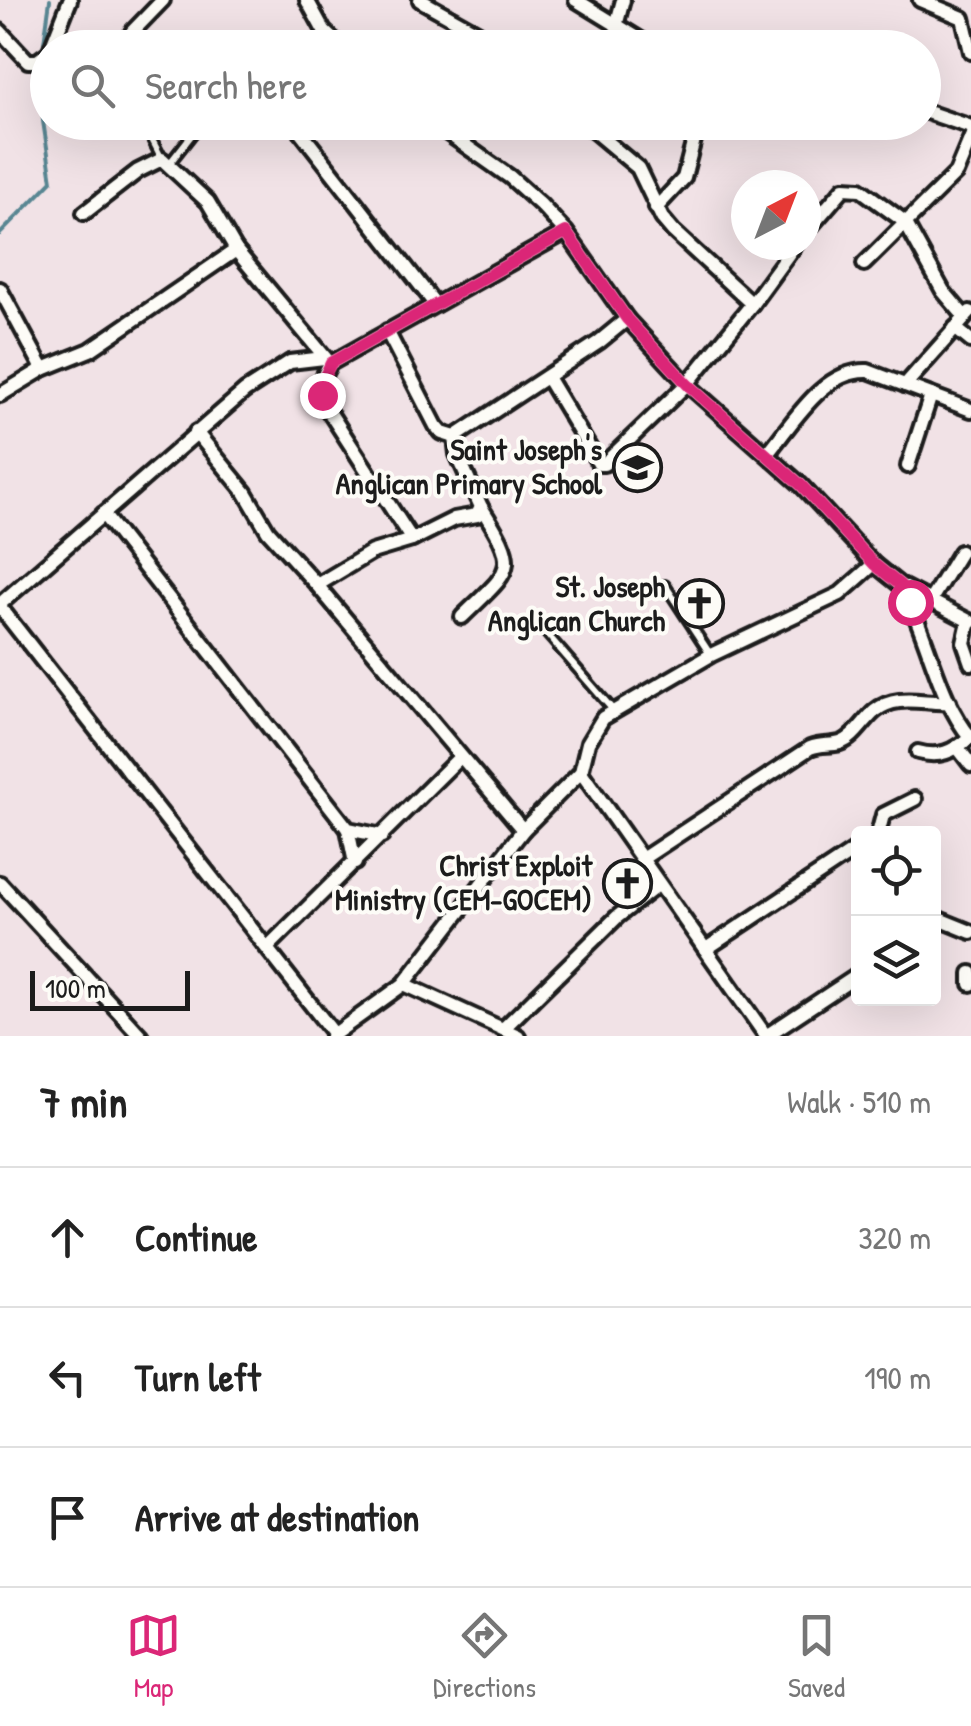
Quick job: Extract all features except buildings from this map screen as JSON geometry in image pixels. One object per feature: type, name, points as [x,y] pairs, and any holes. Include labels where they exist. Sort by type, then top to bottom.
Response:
[{"type":"street","points":[[57,30],[70,0]]},
{"type":"street","points":[[134,30],[164,0]]},
{"type":"street","points":[[307,0],[323,30]]},
{"type":"street","points":[[420,0],[473,30]]},
{"type":"street","points":[[576,0],[623,30]]},
{"type":"street","points":[[616,26],[623,0]]},
{"type":"street","points":[[920,0],[963,18],[971,52]]},
{"type":"street","points":[[0,31],[30,61]]},
{"type":"street","points":[[941,116],[971,126]]},
{"type":"street","points":[[864,264],[956,174],[971,137]]},
{"type":"street","points":[[307,140],[435,304]]},
{"type":"street","points":[[458,140],[510,177],[566,232],[627,319],[687,384],[802,486],[874,564],[900,585],[970,622],[964,644],[971,663]]},
{"type":"street","points":[[605,140],[638,168],[656,208],[672,230],[752,304]]},
{"type":"street","points":[[656,208],[684,178],[694,140]]},
{"type":"street","points":[[84,213],[138,171],[165,162],[208,202],[236,250],[328,361]]},
{"type":"street","points":[[821,216],[849,186],[860,188],[905,222],[943,291],[964,319],[971,341]]},
{"type":"street","points":[[566,232],[328,361],[290,362],[246,391],[196,432],[0,605],[333,1035],[404,984],[523,830],[581,772],[588,742],[603,718],[711,655],[840,594],[874,564]]},
{"type":"street","points":[[0,396],[43,369],[90,350],[236,250]]},
{"type":"street","points":[[546,378],[601,465],[687,384],[784,260]]},
{"type":"street","points":[[0,289],[43,369]]},
{"type":"street","points":[[455,437],[627,319]]},
{"type":"street","points":[[905,385],[964,319]]},
{"type":"street","points":[[387,331],[436,426],[442,433],[455,437]]},
{"type":"street","points":[[290,362],[302,332]]},
{"type":"street","points":[[328,361],[322,382],[326,407],[412,540]]},
{"type":"street","points":[[766,454],[824,386],[841,374],[868,370],[971,410]]},
{"type":"street","points":[[908,466],[931,395]]},
{"type":"street","points":[[196,432],[245,492],[268,532],[523,830]]},
{"type":"street","points":[[455,437],[458,454],[481,507],[502,540],[508,560],[505,575],[462,616]]},
{"type":"street","points":[[317,585],[372,552],[412,540],[454,519],[477,515],[481,507]]},
{"type":"street","points":[[104,514],[348,829],[355,863]]},
{"type":"street","points":[[930,601],[960,552]]},
{"type":"street","points":[[900,585],[950,702],[970,738],[958,748],[934,756],[918,752]]},
{"type":"street","points":[[642,859],[810,748],[822,742],[839,744],[847,740],[876,710],[908,698],[927,704],[950,702]]},
{"type":"street","points":[[958,748],[971,766]]},
{"type":"street","points":[[268,948],[460,757]]},
{"type":"street","points":[[581,772],[766,1036],[851,980]]},
{"type":"street","points":[[881,826],[884,815],[916,799]]},
{"type":"street","points":[[348,829],[382,836]]},
{"type":"street","points":[[706,950],[851,853]]},
{"type":"street","points":[[0,884],[141,1036]]},
{"type":"street","points":[[502,1030],[617,917],[659,884]]},
{"type":"street","points":[[941,920],[971,932]]},
{"type":"street","points":[[971,973],[971,984]]},
{"type":"street","points":[[404,984],[518,1036]]},
{"type":"lane","points":[[153,140],[165,162],[185,140]]},
{"type":"lane","points":[[664,584],[711,655]]},
{"type":"lane","points":[[540,626],[614,710]]},
{"type":"waterway","points":[[46,30],[50,0]]},
{"type":"waterway","points":[[0,234],[52,181],[46,140]]},
{"type":"place","name":"Saint Joseph's Anglican Primary School","points":[[637,467]]},
{"type":"place","name":"St. Joseph Anglican Church","points":[[700,604]]},
{"type":"place","name":"Christ Exploit Ministry (CEM-GOCEM)","points":[[627,883]]},
{"type":"route","points":[[322,395],[325,371],[331,363],[566,232],[627,319],[687,384],[802,486],[874,564],[900,585],[910,602]]}]
